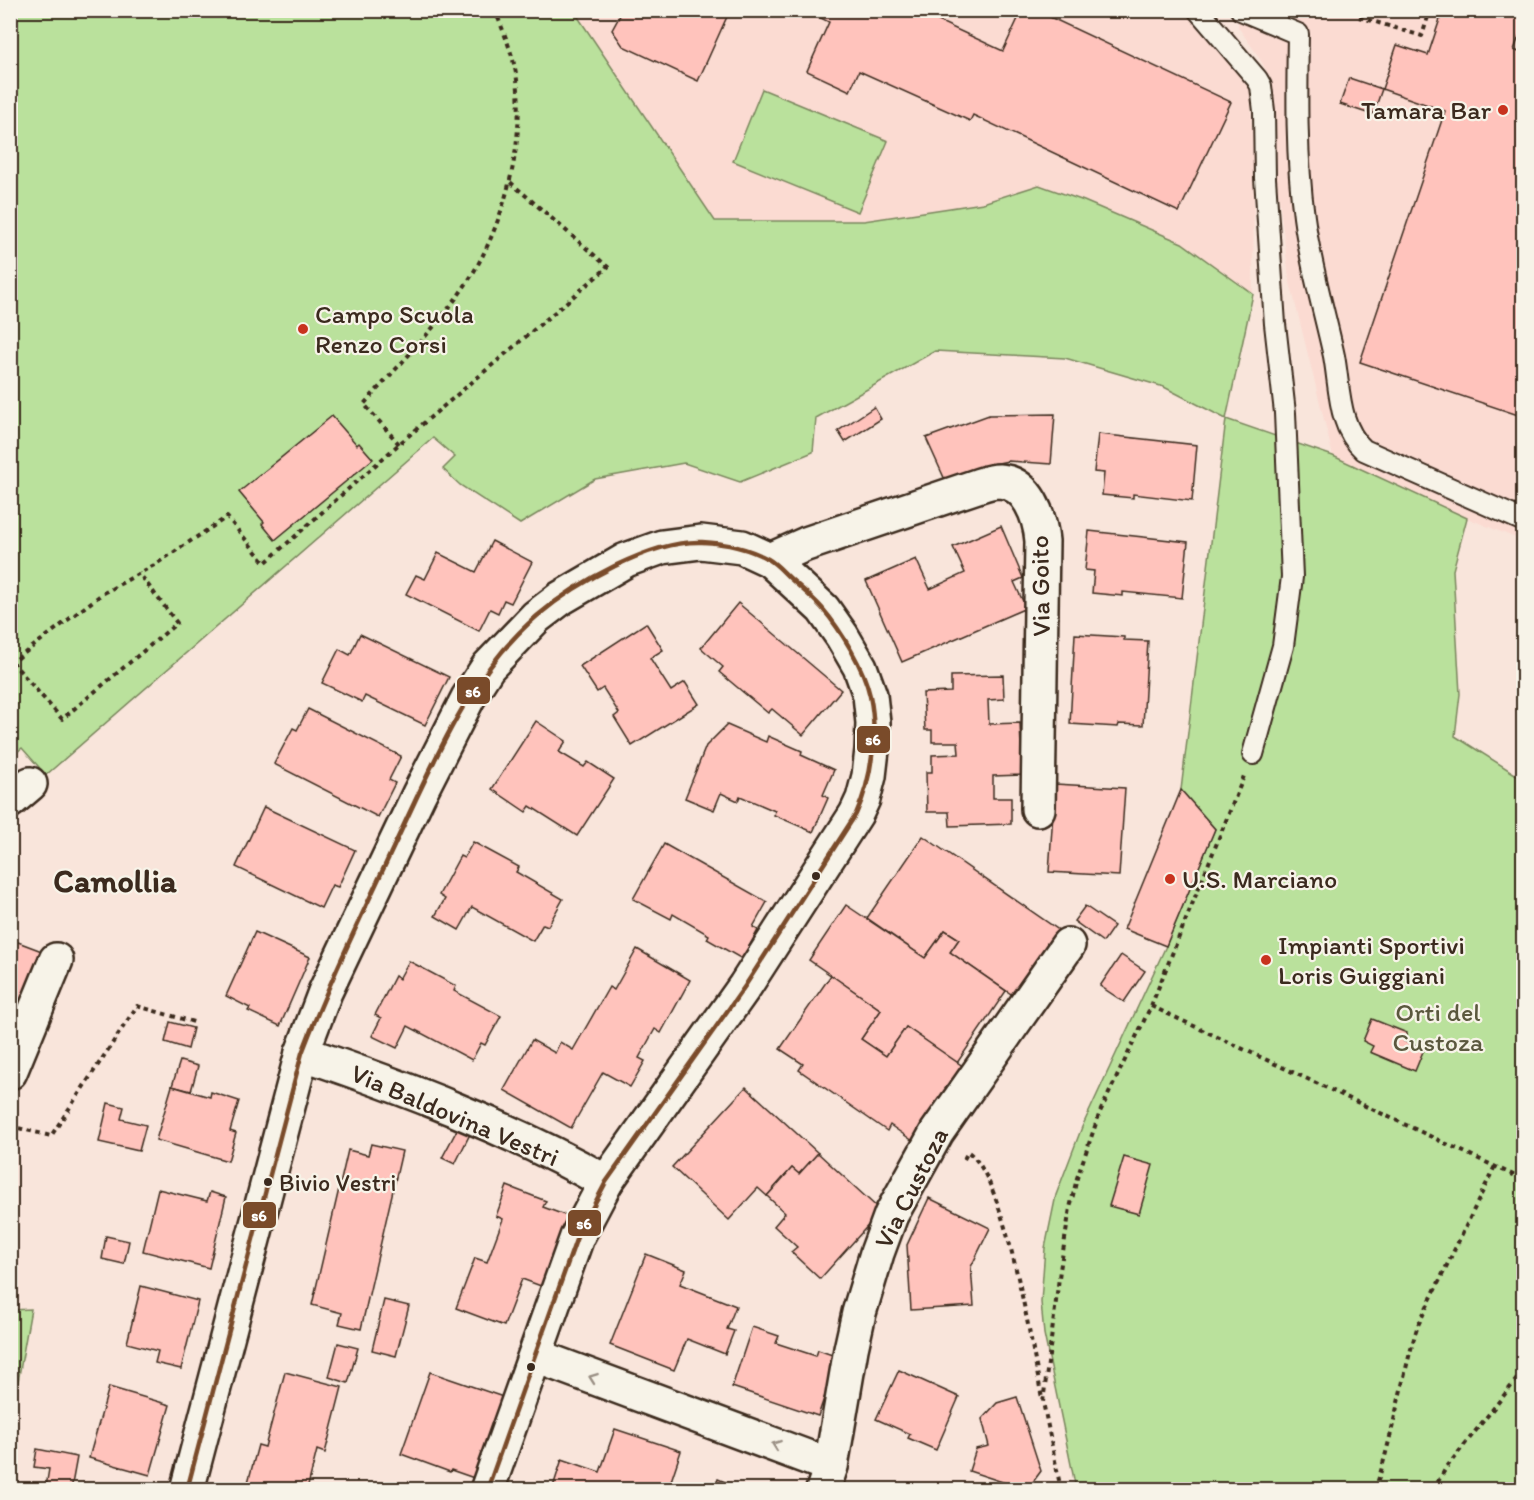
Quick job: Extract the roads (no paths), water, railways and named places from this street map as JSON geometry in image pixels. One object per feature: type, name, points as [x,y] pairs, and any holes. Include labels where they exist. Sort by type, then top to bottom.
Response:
[{"type":"street","name":"Via Goito","points":[[770,560],[807,544],[980,485],[999,481],[1019,489],[1035,509],[1042,533],[1043,548],[1038,810]]},
{"type":"street","points":[[187,1490],[302,1053],[325,992],[418,794],[468,698],[488,667],[536,617],[561,598],[626,560],[662,547],[701,542],[742,547],[770,560],[822,609],[842,636],[860,667],[870,695],[873,723],[869,776],[856,814],[745,986],[606,1182],[577,1237],[487,1490]]},
{"type":"street","name":"Via Custoza","points":[[536,1356],[827,1478],[859,1313],[891,1215],[937,1132],[1068,945]]},
{"type":"street","points":[[10,1072],[56,960]]},
{"type":"street","name":"Via Baldovina Vestri","points":[[302,1053],[391,1083],[543,1149],[606,1182]]},
{"type":"lane","points":[[1198,10],[1257,79],[1261,86],[1264,111],[1265,178],[1275,324],[1285,413],[1292,577],[1283,646],[1253,753]]},
{"type":"lane","points":[[1241,10],[1298,34],[1299,149],[1304,216],[1313,268],[1337,372],[1343,414],[1350,434],[1364,450],[1524,521]]},
{"type":"place","name":"Tamara Bar","points":[[1503,110]]},
{"type":"place","name":"Campo Scuola Renzo Corsi","points":[[303,329]]},
{"type":"place","name":"U.S. Marciano","points":[[1170,879]]},
{"type":"place","name":"Impianti Sportivi Loris Guiggiani","points":[[1266,960]]},
{"type":"place","name":"Bivio Vestri","points":[[268,1182]]},
{"type":"district","name":"Camollia","points":[[115,881]]},
{"type":"park label","name":"Orti del Custoza","points":[[1438,1027]]}]
